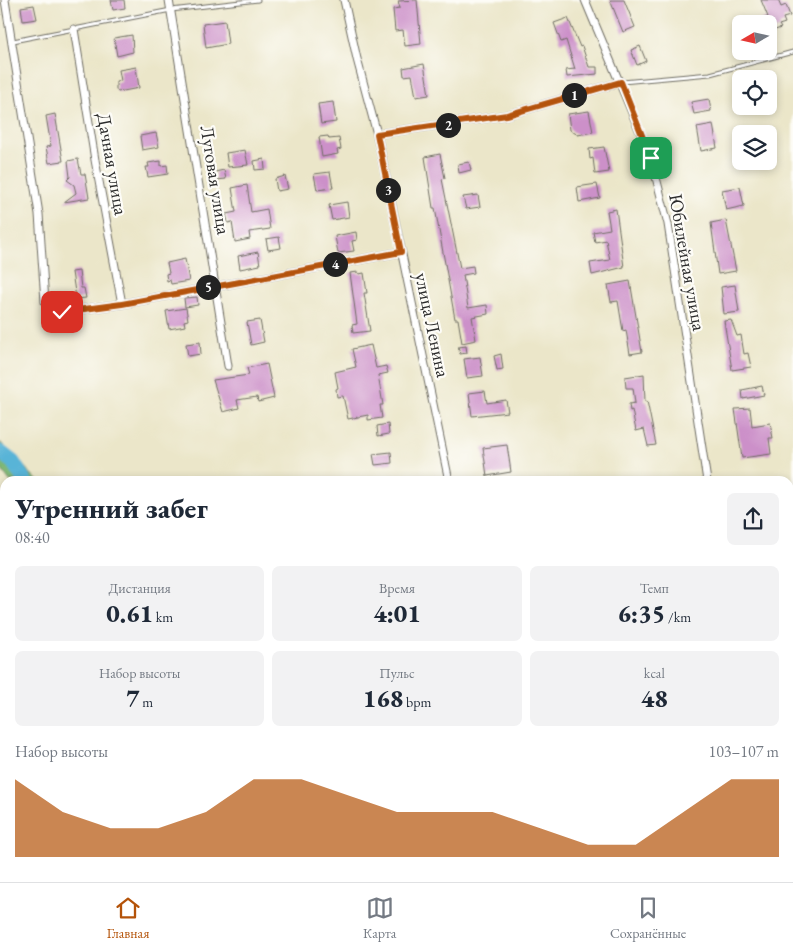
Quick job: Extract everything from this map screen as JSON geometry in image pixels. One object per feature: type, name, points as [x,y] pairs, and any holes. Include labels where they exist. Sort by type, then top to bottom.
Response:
[{"type":"street","points":[[5,0],[39,214],[45,302],[52,310],[62,312],[122,304],[401,252]]},
{"type":"street","name":"Луговая улица","points":[[169,0],[228,366]]},
{"type":"street","name":"улица Ленина","points":[[344,0],[377,134],[448,476]]},
{"type":"street","name":"Юбилейная улица","points":[[585,0],[621,82],[651,158],[668,224],[706,476]]},
{"type":"street","name":"Дачная улица","points":[[74,29],[95,160],[122,304]]},
{"type":"street","points":[[377,134],[507,115],[621,82]]},
{"type":"lane","points":[[13,41],[171,10],[258,0]]},
{"type":"lane","points":[[621,82],[710,74],[793,52]]},
{"type":"green space","points":[[0,442],[33,476],[6,476],[0,468]]},
{"type":"building","points":[[111,0],[124,0],[125,8],[113,10]]},
{"type":"building","points":[[417,0],[421,44],[405,46],[403,30],[395,31],[393,9],[400,8],[398,1]]},
{"type":"building","points":[[610,0],[624,0],[635,27],[623,32]]},
{"type":"building","points":[[761,0],[778,0],[781,7],[786,5],[790,16],[783,18],[785,23],[779,25],[781,28],[778,29],[778,15],[767,15]]},
{"type":"building","points":[[34,5],[37,19],[23,21],[21,7]]},
{"type":"building","points":[[568,18],[580,47],[582,46],[589,67],[597,67],[597,74],[567,77],[566,70],[575,69],[566,40],[561,42],[554,23]]},
{"type":"building","points":[[225,21],[228,44],[206,48],[203,24]]},
{"type":"building","points":[[132,35],[133,52],[117,56],[114,38]]},
{"type":"building","points":[[640,46],[646,61],[637,65],[631,50]]},
{"type":"building","points":[[424,64],[429,95],[416,97],[412,75],[404,76],[403,68]]},
{"type":"building","points":[[136,67],[139,88],[118,92],[116,82],[121,81],[119,70]]},
{"type":"building","points":[[709,99],[711,111],[694,114],[691,102]]},
{"type":"building","points":[[333,102],[336,122],[321,124],[318,104]]},
{"type":"building","points":[[589,111],[593,132],[578,135],[570,130],[568,114]]},
{"type":"building","points":[[55,114],[63,161],[49,163],[46,147],[51,146],[46,116]]},
{"type":"building","points":[[713,124],[717,148],[701,151],[697,127]]},
{"type":"building","points":[[156,133],[159,147],[142,150],[140,136]]},
{"type":"building","points":[[328,136],[329,139],[339,138],[341,149],[337,150],[338,154],[322,157],[319,137]]},
{"type":"building","points":[[604,147],[609,172],[595,174],[593,158],[590,159],[589,149]]},
{"type":"building","points":[[245,150],[248,165],[228,167],[226,153]]},
{"type":"building","points":[[440,154],[445,178],[442,179],[460,268],[473,266],[474,273],[463,275],[468,308],[487,305],[488,314],[472,317],[476,340],[462,343],[458,319],[455,319],[425,157]]},
{"type":"building","points":[[78,159],[81,174],[85,174],[89,198],[64,202],[76,193],[74,185],[67,180],[70,177],[68,161]]},
{"type":"building","points":[[264,159],[265,169],[255,170],[254,161]]},
{"type":"building","points":[[161,161],[161,166],[167,165],[168,174],[148,177],[146,167],[149,167],[148,163]]},
{"type":"building","points":[[469,162],[471,170],[459,173],[458,164]]},
{"type":"building","points":[[224,170],[226,179],[216,180],[215,172]]},
{"type":"building","points":[[330,172],[333,188],[317,190],[314,174]]},
{"type":"building","points":[[285,176],[288,189],[277,191],[275,179]]},
{"type":"building","points":[[597,184],[600,198],[579,202],[577,187]]},
{"type":"building","points":[[247,185],[251,212],[267,209],[270,229],[249,232],[250,239],[235,242],[232,222],[228,223],[226,214],[236,212],[232,188]]},
{"type":"building","points":[[740,187],[744,206],[726,210],[722,190]]},
{"type":"building","points":[[478,195],[480,207],[466,209],[463,197]]},
{"type":"building","points":[[347,202],[349,217],[332,220],[329,205]]},
{"type":"building","points":[[616,209],[624,267],[592,275],[590,263],[610,260],[606,240],[595,242],[593,232],[610,229],[607,211]]},
{"type":"building","points":[[726,220],[736,271],[718,274],[711,223]]},
{"type":"building","points":[[356,232],[357,240],[352,241],[354,251],[338,253],[335,236]]},
{"type":"building","points":[[279,237],[281,248],[268,250],[266,239]]},
{"type":"building","points":[[258,252],[260,265],[240,269],[238,256]]},
{"type":"building","points":[[185,259],[189,281],[171,284],[170,280],[167,281],[166,274],[169,273],[167,263]]},
{"type":"building","points":[[79,271],[81,288],[84,288],[86,298],[76,299],[72,272]]},
{"type":"building","points":[[358,272],[359,274],[364,273],[367,293],[364,293],[370,331],[353,333],[352,325],[357,324],[350,273]]},
{"type":"building","points":[[630,281],[642,352],[630,354],[626,330],[623,331],[618,301],[611,302],[608,285]]},
{"type":"building","points":[[735,285],[739,312],[724,314],[721,287]]},
{"type":"building","points":[[197,297],[198,305],[185,307],[184,298]]},
{"type":"building","points":[[186,308],[188,320],[184,321],[185,326],[169,329],[166,311]]},
{"type":"building","points":[[260,320],[264,342],[251,345],[247,322]]},
{"type":"building","points":[[731,320],[737,336],[741,335],[744,354],[748,353],[751,367],[732,370],[724,321]]},
{"type":"building","points":[[200,342],[201,354],[188,356],[186,344]]},
{"type":"building","points":[[371,345],[376,368],[386,366],[388,373],[378,375],[383,405],[380,405],[382,418],[368,420],[368,415],[348,419],[343,396],[337,397],[336,389],[338,388],[335,372],[356,367],[352,349]]},
{"type":"building","points":[[466,346],[467,353],[460,354],[458,347]]},
{"type":"building","points":[[501,354],[503,369],[497,370],[494,356]]},
{"type":"building","points":[[480,357],[483,376],[467,378],[464,359]]},
{"type":"building","points":[[267,364],[274,398],[258,402],[257,397],[237,400],[239,408],[223,412],[213,380],[249,375],[247,368]]},
{"type":"building","points":[[644,374],[645,402],[647,401],[656,445],[648,446],[644,429],[636,431],[629,404],[635,403],[633,388],[626,388],[625,377]]},
{"type":"building","points":[[762,386],[764,395],[743,399],[742,390]]},
{"type":"building","points":[[485,391],[487,403],[506,400],[508,412],[472,416],[469,393]]},
{"type":"building","points":[[750,408],[752,426],[770,423],[773,438],[769,438],[771,454],[742,458],[735,409]]},
{"type":"building","points":[[388,424],[389,434],[378,436],[377,426]]},
{"type":"building","points":[[507,445],[511,472],[487,476],[483,448]]},
{"type":"building","points":[[391,452],[392,463],[375,465],[373,454]]},
{"type":"waterway","points":[[0,452],[13,462],[22,476]]},
{"type":"route","points":[[62,312],[122,304],[401,252],[377,134],[444,126],[507,115],[621,82],[651,158]]}]
